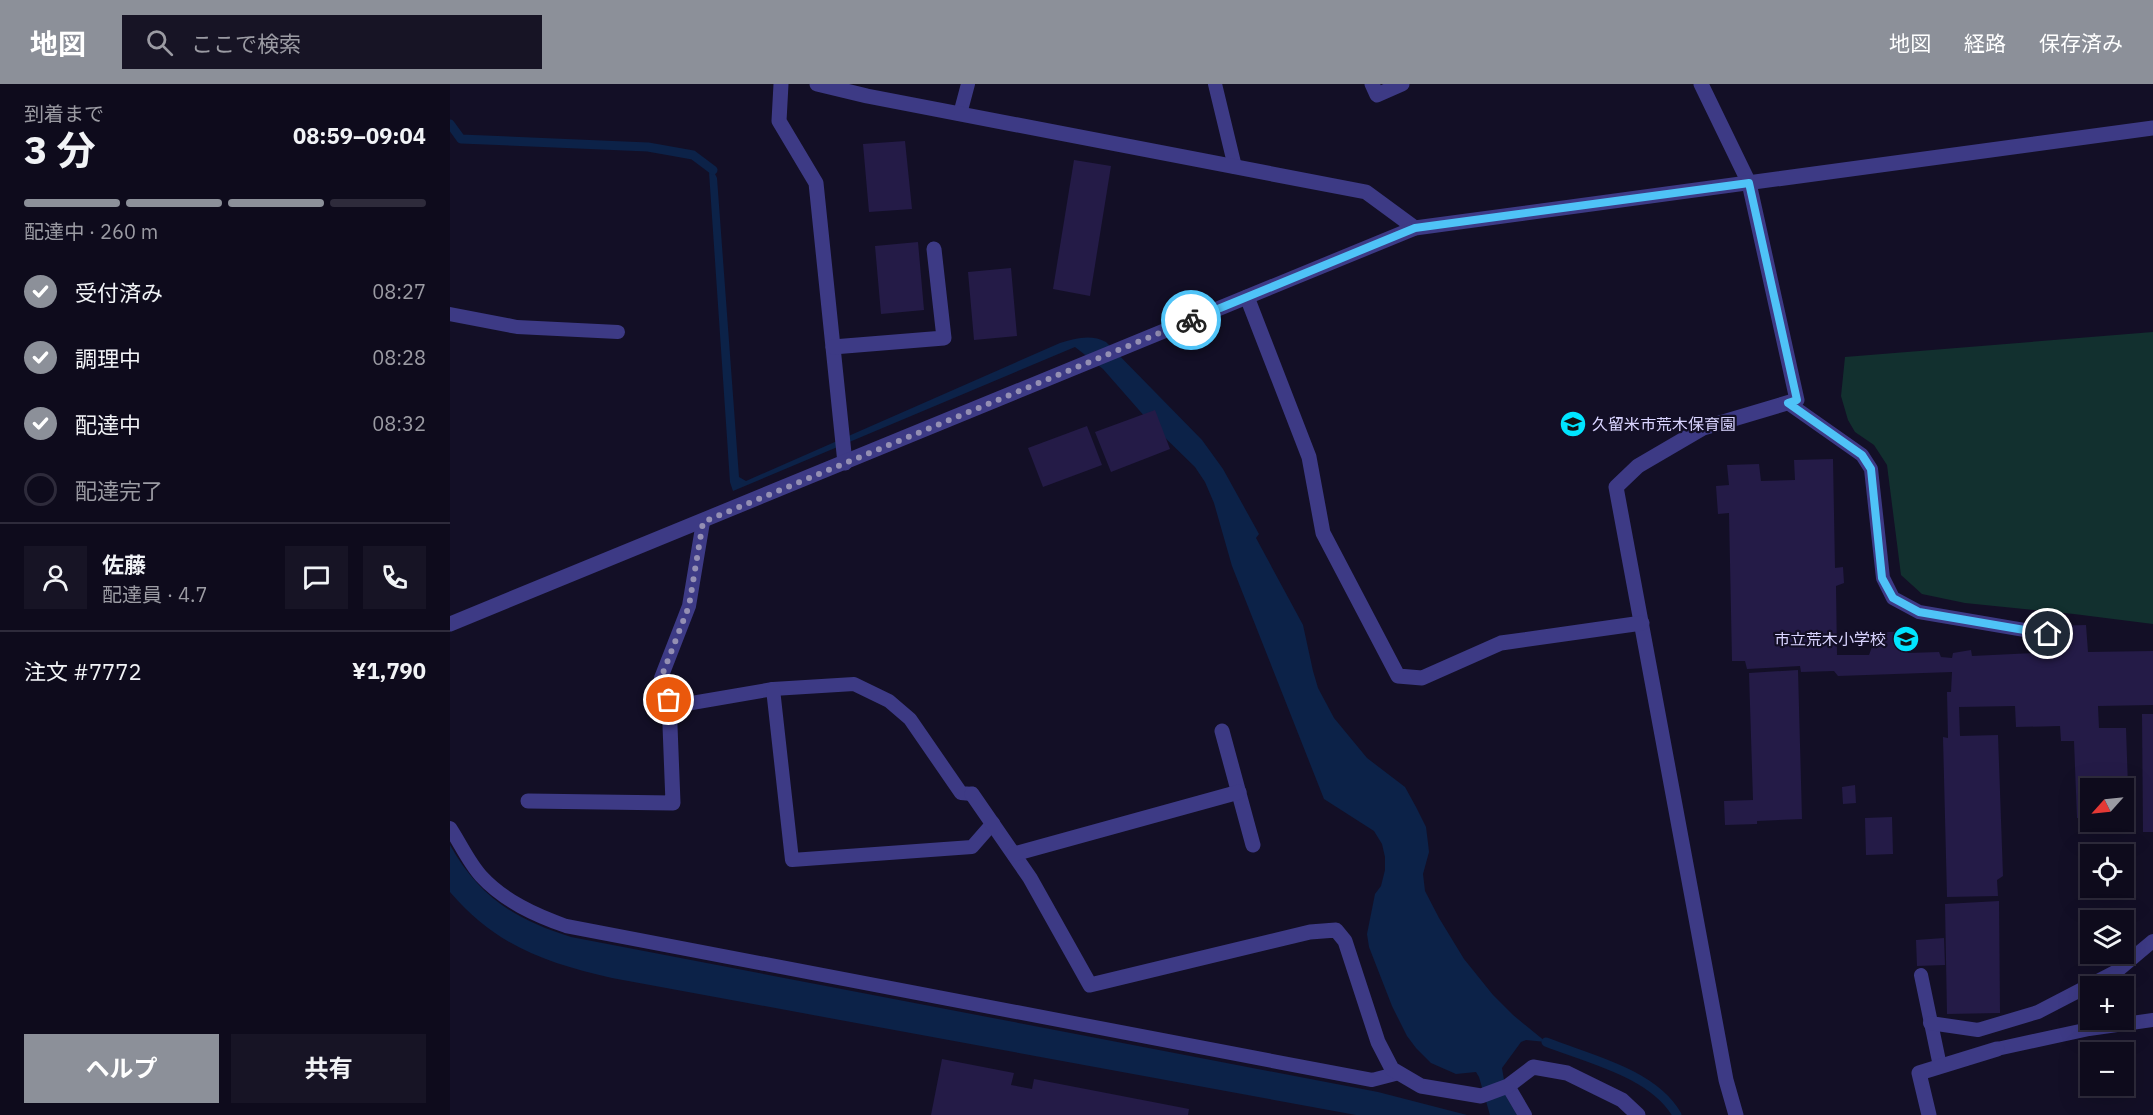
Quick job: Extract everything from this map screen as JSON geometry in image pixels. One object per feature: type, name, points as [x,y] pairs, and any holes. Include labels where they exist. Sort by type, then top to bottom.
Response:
[{"type":"street","points":[[781,84],[779,121],[816,183],[845,463]]},
{"type":"street","points":[[817,84],[867,96],[1365,192],[1415,228]]},
{"type":"street","points":[[1372,84],[1377,94],[1402,84]]},
{"type":"street","points":[[1701,84],[1749,183],[1797,400],[1703,428],[1638,466],[1616,487],[1726,1080],[1736,1115]]},
{"type":"street","points":[[450,624],[1415,228],[2153,128]]},
{"type":"street","points":[[833,347],[944,338],[934,249]]},
{"type":"street","points":[[1247,297],[1309,457],[1323,533],[1398,676],[1422,678],[1501,643],[1642,623]]},
{"type":"street","points":[[528,801],[673,803],[669,700]]},
{"type":"street","points":[[1222,731],[1253,845]]},
{"type":"street","points":[[1014,854],[1239,792]]},
{"type":"street","points":[[972,794],[1030,878],[1090,985],[1310,932],[1336,930],[1345,941],[1378,1042],[1392,1069],[1421,1086],[1481,1096],[1508,1086],[1533,1067],[1568,1073],[1622,1100],[1638,1115]]},
{"type":"street","points":[[1929,1115],[1919,1073],[1997,1049]]},
{"type":"lane","points":[[960,114],[968,84]]},
{"type":"lane","points":[[1215,84],[1235,167]]},
{"type":"lane","points":[[450,314],[517,327],[618,332]]},
{"type":"lane","points":[[1788,403],[1862,455],[1871,469],[1882,578],[1893,598],[1919,612],[2048,634]]},
{"type":"lane","points":[[703,522],[689,606],[661,678],[662,694],[669,700],[686,704],[773,689],[854,684],[890,700],[910,719],[961,793],[972,794]]},
{"type":"lane","points":[[773,689],[792,860],[972,847],[993,823]]},
{"type":"lane","points":[[450,828],[480,875],[507,898],[537,916],[566,926],[1372,1080],[1399,1073]]},
{"type":"lane","points":[[1930,1023],[1978,1029],[2038,1012],[2117,971],[2153,941]]},
{"type":"lane","points":[[1921,975],[1940,1066]]},
{"type":"lane","points":[[1997,1049],[2089,1029],[2153,1020]]},
{"type":"lane","points":[[1508,1086],[1526,1115]]},
{"type":"green space","points":[[2153,332],[2153,624],[1965,603],[1922,594],[1901,575],[1887,465],[1874,445],[1855,432],[1848,420],[1841,396],[1845,357]]},
{"type":"water","points":[[713,170],[717,178],[739,477],[746,481],[1060,343],[1083,338],[1095,338],[1106,342],[1202,440],[1223,469],[1259,534],[1256,538],[1303,625],[1318,688],[1334,718],[1367,758],[1405,787],[1426,827],[1429,852],[1423,874],[1425,891],[1439,918],[1464,959],[1493,995],[1546,1042],[1526,1040],[1521,1042],[1502,1068],[1507,1098],[1517,1115],[1490,1115],[1476,1072],[1456,1074],[1431,1063],[1407,1036],[1392,1006],[1369,947],[1367,934],[1375,894],[1381,886],[1385,870],[1382,844],[1374,831],[1324,799],[1232,566],[1214,503],[1205,482],[1195,467],[1153,426],[1103,369],[1075,347],[733,491],[730,482],[709,172]]},
{"type":"water","points":[[450,845],[473,879],[501,904],[533,923],[571,937],[1378,1092],[1467,1115],[1356,1115],[612,978],[565,966],[524,950],[504,939],[467,911],[450,892]]},
{"type":"building","points":[[905,141],[912,209],[869,212],[863,144]]},
{"type":"building","points":[[1074,160],[1111,166],[1090,296],[1053,289]]},
{"type":"building","points":[[918,242],[924,310],[881,314],[875,246]]},
{"type":"building","points":[[1011,268],[1017,336],[974,340],[968,272]]},
{"type":"building","points":[[1155,410],[1170,449],[1111,472],[1095,432]]},
{"type":"building","points":[[1087,426],[1102,465],[1043,487],[1028,448]]},
{"type":"building","points":[[1833,459],[1835,568],[1843,567],[1844,583],[1836,586],[1837,655],[1869,655],[1875,639],[1888,632],[1894,632],[1900,636],[1908,653],[1939,652],[1941,657],[1952,658],[1953,653],[1971,650],[1972,656],[2053,652],[2052,626],[2086,625],[2088,652],[2153,651],[2153,705],[2098,706],[2099,728],[2126,728],[2128,778],[2080,778],[2080,818],[2077,818],[2074,741],[2061,741],[2060,726],[2016,727],[2015,706],[1959,707],[1960,736],[1998,735],[2003,876],[1997,880],[1998,896],[1947,897],[1943,737],[1948,738],[1947,692],[1951,692],[1952,672],[1838,676],[1834,671],[1801,672],[1800,666],[1747,669],[1745,661],[1732,661],[1729,513],[1718,514],[1716,486],[1729,485],[1727,465],[1759,464],[1761,481],[1795,480],[1794,460]]},
{"type":"building","points":[[1798,670],[1802,819],[1725,825],[1724,801],[1753,800],[1749,673]]},
{"type":"building","points":[[2142,714],[2153,714],[2153,832],[2143,832]]},
{"type":"building","points":[[1855,785],[1856,803],[1843,804],[1842,787]]},
{"type":"building","points":[[1892,817],[1893,854],[1866,855],[1865,818]]},
{"type":"building","points":[[1999,901],[2000,1013],[1947,1014],[1945,904]]},
{"type":"building","points":[[1944,938],[1945,965],[1917,966],[1916,940]]},
{"type":"building","points":[[942,1059],[1014,1073],[1011,1085],[1032,1089],[1034,1079],[1189,1109],[1188,1115],[931,1115]]},
{"type":"waterway","points":[[450,124],[461,139],[648,147],[693,155],[713,170]]},
{"type":"waterway","points":[[1546,1042],[1600,1061],[1636,1078],[1652,1088],[1677,1115]]},
{"type":"way so far","points":[[669,700],[662,694],[661,678],[689,606],[703,522],[1191,320]]},
{"type":"place","name":"久留米市荒木保育園","points":[[1573,424]]},
{"type":"place","name":"市立荒木小学校","points":[[1906,639]]},
{"type":"route","points":[[1191,320],[1415,228],[1749,183],[1797,400],[1788,403],[1862,455],[1871,469],[1882,578],[1893,598],[1919,612],[2048,634]]}]
